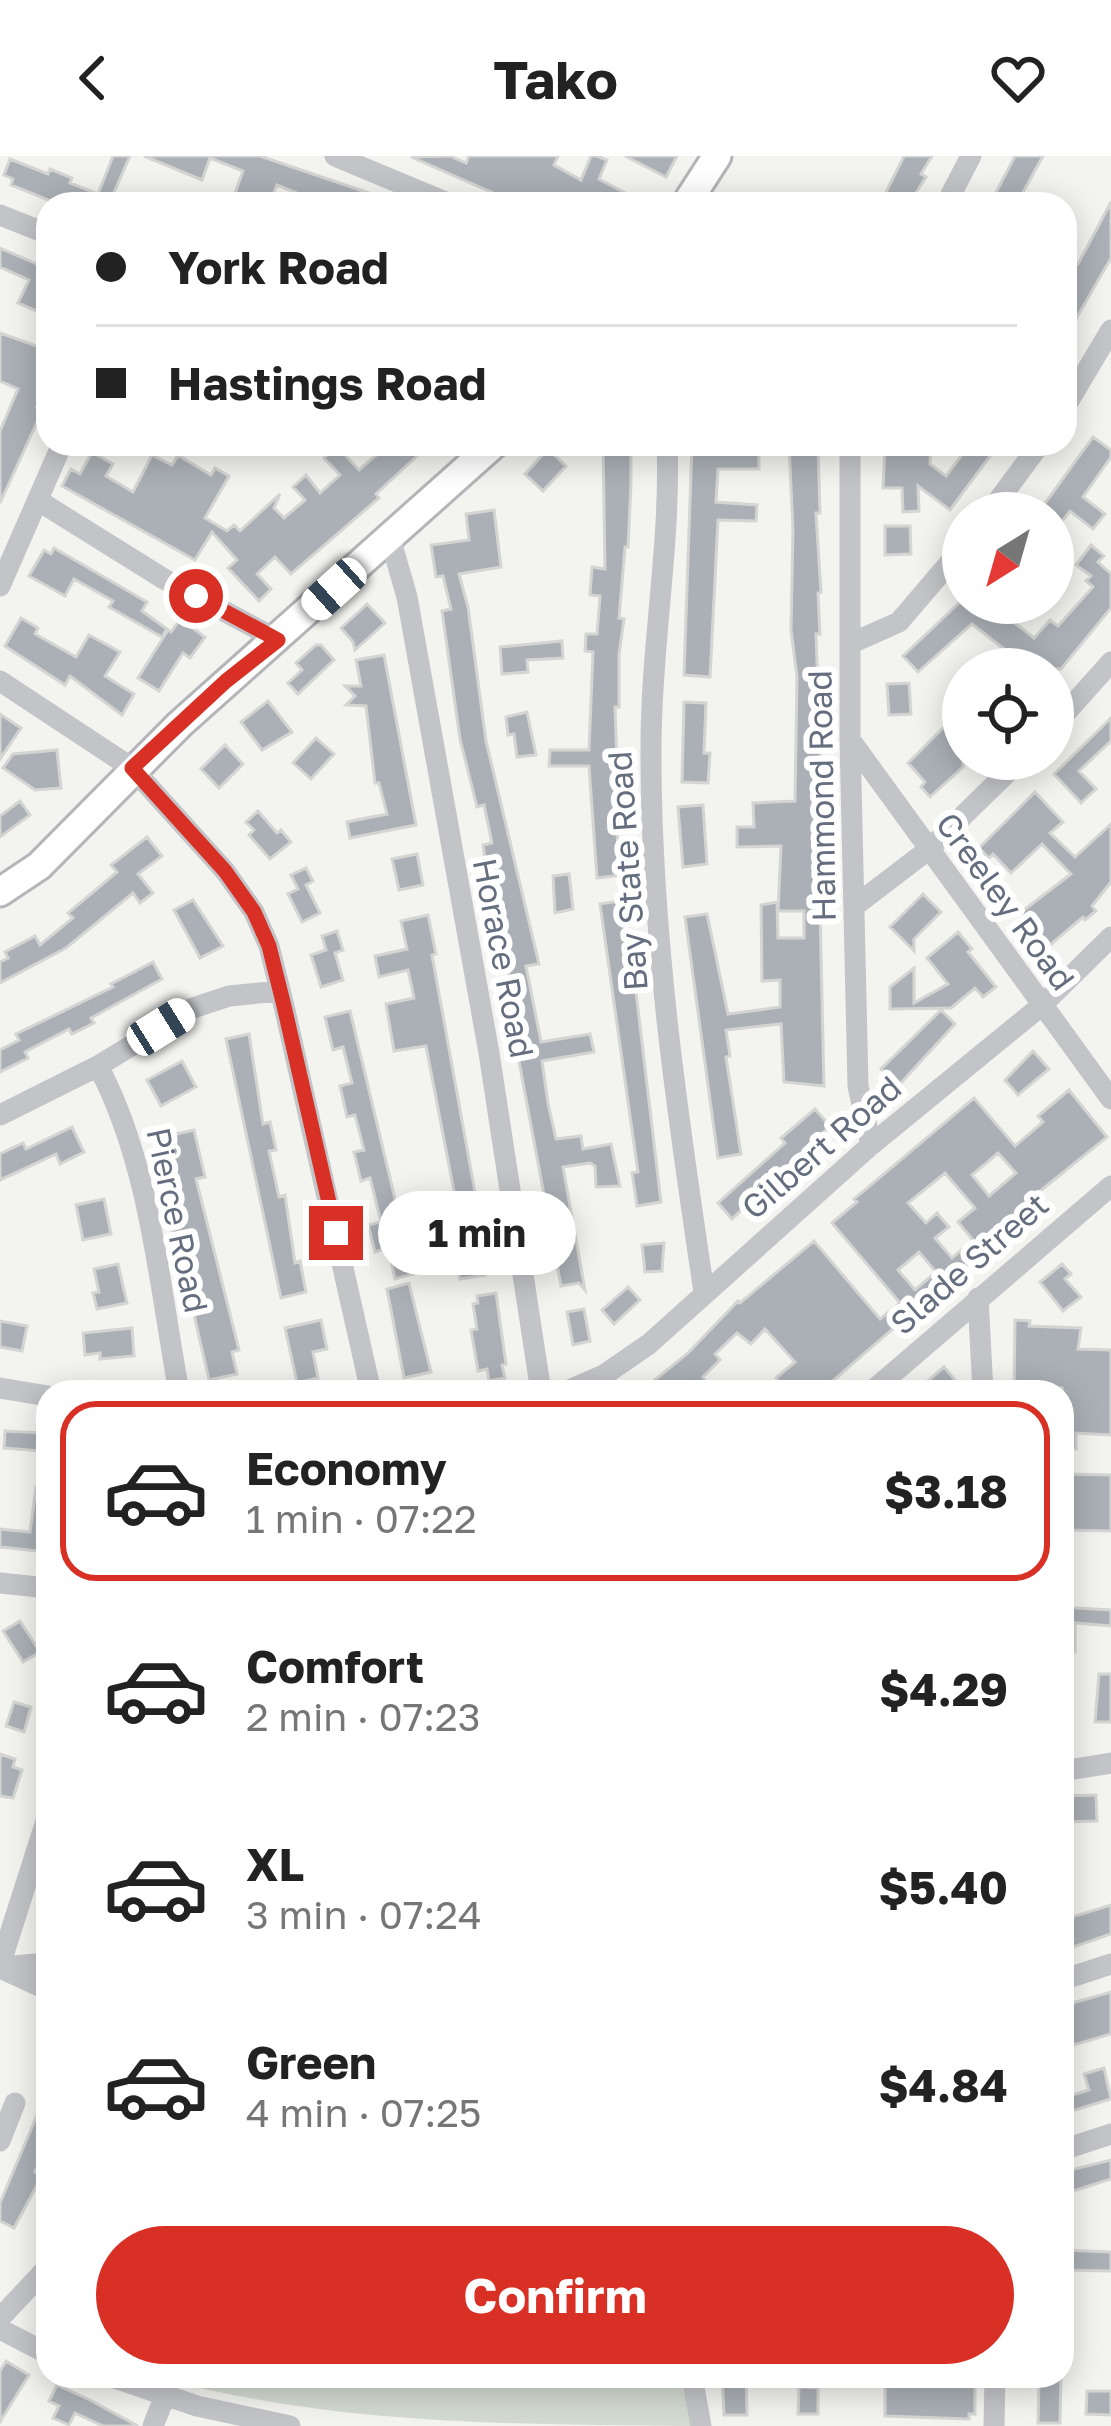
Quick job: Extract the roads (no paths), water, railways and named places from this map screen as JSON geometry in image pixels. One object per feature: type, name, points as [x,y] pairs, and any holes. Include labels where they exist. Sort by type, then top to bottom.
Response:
[{"type":"main road","points":[[694,192],[717,156]]},
{"type":"main road","points":[[0,892],[39,866],[132,768],[481,456]]},
{"type":"street","points":[[335,156],[421,192]]},
{"type":"street","points":[[952,192],[971,156]]},
{"type":"street","points":[[0,215],[36,229]]},
{"type":"street","points":[[1077,387],[1111,330]]},
{"type":"street","points":[[0,586],[57,456]]},
{"type":"street","name":"Bay State Road","points":[[666,456],[651,740],[651,842],[680,1125],[704,1292]]},
{"type":"street","name":"Hammond Road","points":[[850,456],[850,740],[859,1086],[871,1145]]},
{"type":"street","points":[[1005,492],[1031,456]]},
{"type":"street","points":[[39,501],[164,579],[278,640]]},
{"type":"street","name":"Horace Road","points":[[389,538],[407,597],[489,1053],[539,1380]]},
{"type":"street","points":[[852,643],[899,622],[942,572]]},
{"type":"street","points":[[1074,703],[1111,662]]},
{"type":"street","points":[[0,680],[132,768],[225,871],[254,912],[269,946],[368,1380]]},
{"type":"street","name":"Creeley Road","points":[[850,740],[1111,1100]]},
{"type":"street","points":[[856,905],[928,850],[1000,780]]},
{"type":"street","name":"Gilbert Road","points":[[594,1380],[649,1344],[871,1145],[1042,1006],[1111,938]]},
{"type":"street","points":[[0,1115],[98,1066],[193,1008],[229,996],[280,992]]},
{"type":"street","name":"Pierce Road","points":[[98,1066],[119,1106],[139,1180],[177,1380]]},
{"type":"street","name":"Slade Street","points":[[885,1380],[1111,1186]]},
{"type":"street","points":[[978,1298],[982,1380]]},
{"type":"street","points":[[0,1388],[36,1394]]},
{"type":"street","points":[[0,1583],[36,1587]]},
{"type":"street","points":[[1074,1769],[1111,1763]]},
{"type":"street","points":[[0,1967],[36,1853]]},
{"type":"street","points":[[0,1967],[36,1964]]},
{"type":"street","points":[[1074,1976],[1111,1964]]},
{"type":"street","points":[[0,1967],[36,1984]]},
{"type":"street","points":[[0,2141],[15,2103]]},
{"type":"street","points":[[1074,2146],[1111,2134]]},
{"type":"street","points":[[0,2318],[36,2280]]},
{"type":"street","points":[[0,2329],[36,2348]]},
{"type":"street","points":[[143,2388],[257,2423],[290,2426]]},
{"type":"street","points":[[694,2388],[701,2426]]},
{"type":"street","points":[[994,2426],[995,2388]]},
{"type":"street","points":[[153,2426],[165,2396]]}]
